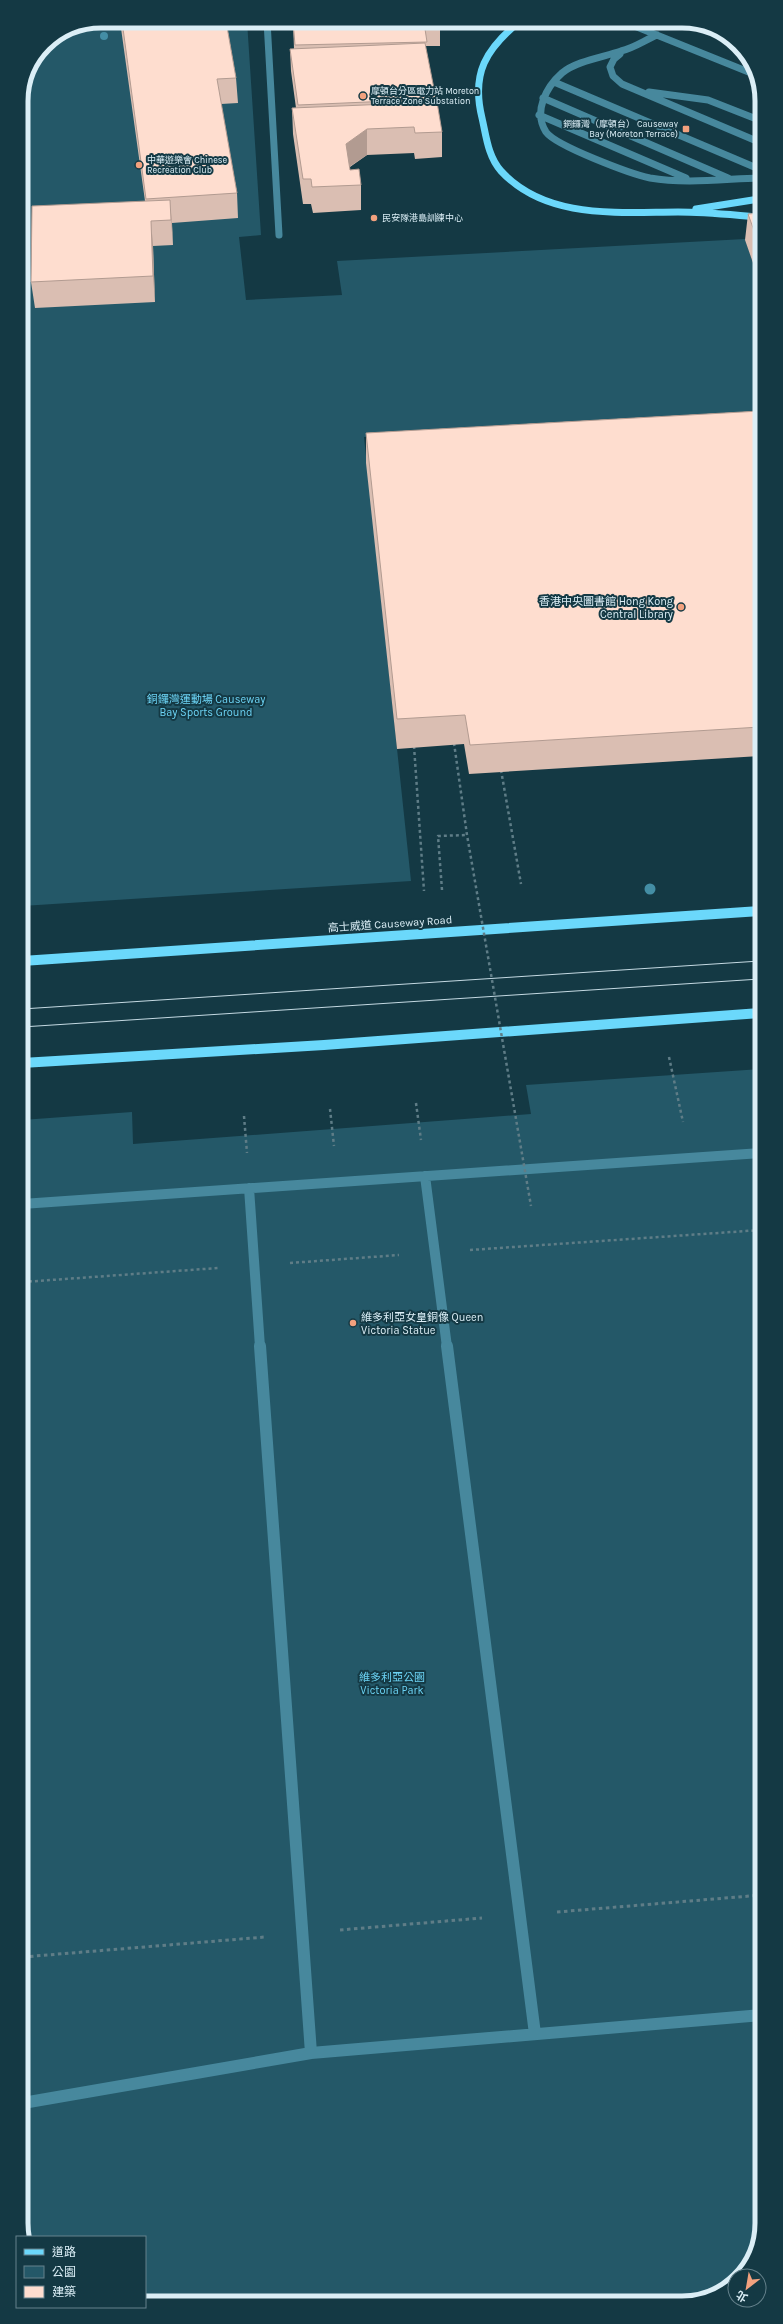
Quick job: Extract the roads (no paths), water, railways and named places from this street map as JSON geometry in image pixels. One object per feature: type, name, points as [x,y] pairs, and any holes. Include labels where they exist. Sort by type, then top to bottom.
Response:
[{"type":"main road","points":[[512,28],[494,43],[485,55],[480,68],[478,98],[492,155],[500,170],[525,190],[556,204],[590,211],[678,212],[755,217]]},
{"type":"main road","points":[[678,212],[755,200]]},
{"type":"main road","name":"高士威道 Causeway Road","points":[[28,961],[755,911]]},
{"type":"main road","points":[[28,1063],[324,1045],[755,1013]]},
{"type":"street","points":[[267,28],[279,235]]},
{"type":"street","points":[[640,28],[749,72]]},
{"type":"street","points":[[657,35],[623,52],[614,59],[610,67],[613,76],[617,80],[635,90],[755,140]]},
{"type":"street","points":[[623,52],[574,65],[562,73],[543,98],[539,115],[546,132],[557,141],[627,172],[651,178],[690,180],[755,178]]},
{"type":"street","points":[[554,82],[755,167]]},
{"type":"street","points":[[635,90],[708,100],[755,118]]},
{"type":"street","points":[[543,98],[732,180]]},
{"type":"street","points":[[539,115],[690,180]]},
{"type":"street","points":[[28,1204],[755,1153]]},
{"type":"street","points":[[425,1176],[535,2034]]},
{"type":"street","points":[[249,1188],[303,1933],[310,2054]]},
{"type":"street","points":[[28,2102],[310,2054],[755,2015]]},
{"type":"tram line","points":[[28,1009],[755,961]]},
{"type":"tram line","points":[[28,1027],[755,979]]},
{"type":"place","name":"摩頓台分區電力站 Moreton Terrace Zone Substation","points":[[363,96]]},
{"type":"place","name":"銅鑼灣（摩頓台） Causeway Bay (Moreton Terrace)","points":[[686,129]]},
{"type":"place","name":"中華遊樂會 Chinese Recreation Club","points":[[139,165]]},
{"type":"place","name":"民安隊港島訓練中心","points":[[374,218]]},
{"type":"place","name":"香港中央圖書館 Hong Kong Central Library","points":[[681,607]]},
{"type":"place","name":"維多利亞女皇銅像 Queen Victoria Statue","points":[[353,1323]]},
{"type":"park label","name":"銅鑼灣運動場 Causeway Bay Sports Ground","points":[[206,705]]},
{"type":"park label","name":"維多利亞公園 Victoria Park","points":[[392,1683]]}]
